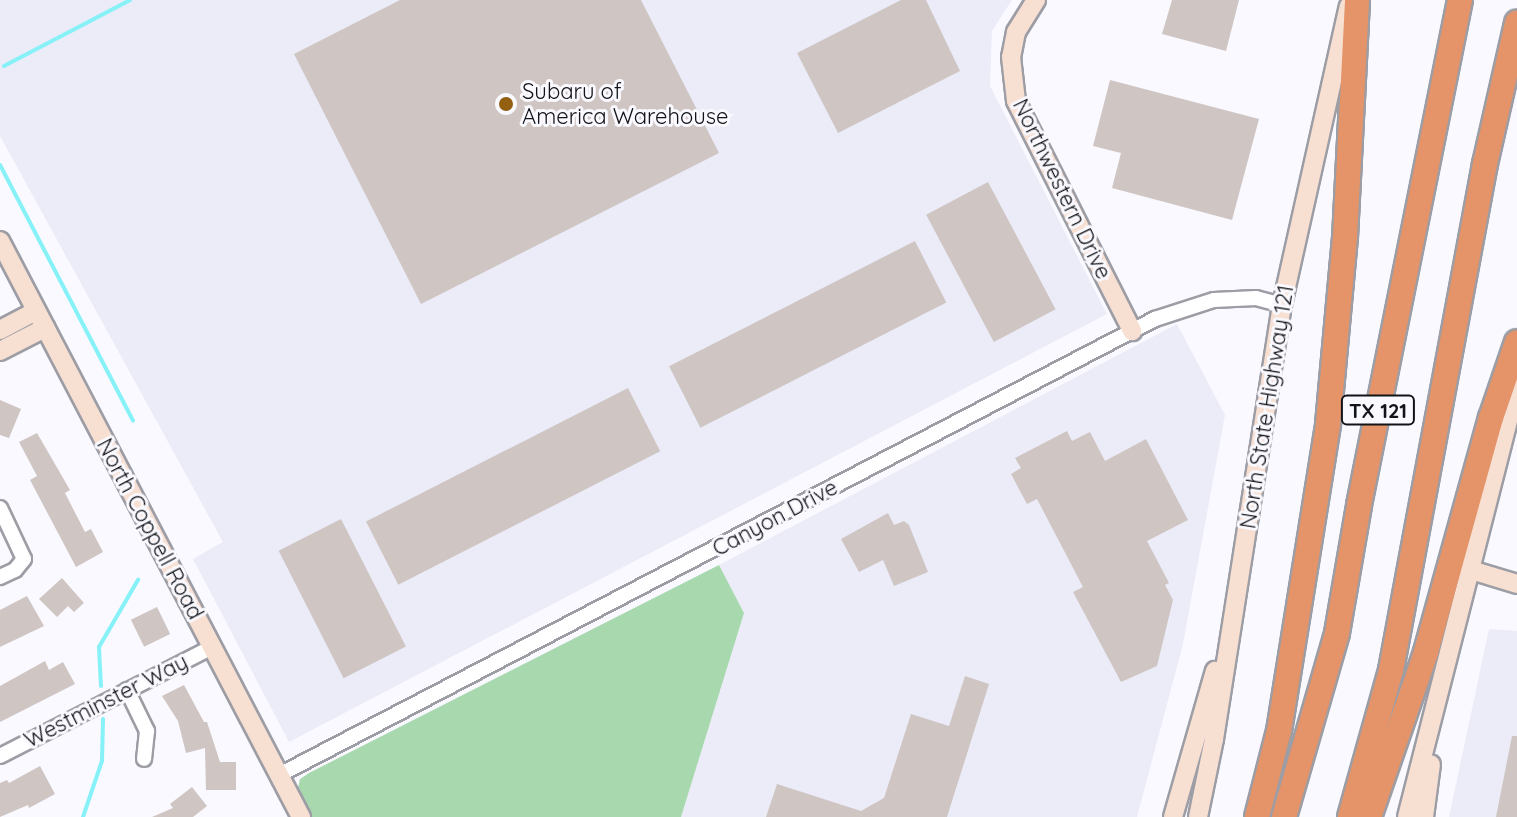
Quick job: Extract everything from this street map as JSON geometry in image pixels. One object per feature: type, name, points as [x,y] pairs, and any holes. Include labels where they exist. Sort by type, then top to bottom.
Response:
[{"type":"highway","points":[[1257,817],[1279,731],[1328,424],[1344,253],[1357,0]]},
{"type":"highway","name":"TX 121","points":[[1284,817],[1337,633],[1359,505],[1460,0]]},
{"type":"highway","name":"TX 121","points":[[1350,817],[1391,670],[1485,164],[1517,23]]},
{"type":"highway","points":[[1369,817],[1426,652],[1491,418],[1517,342]]},
{"type":"main road","name":"Northwestern Drive","points":[[1036,0],[1016,32],[1011,79],[1016,101],[1132,331]]},
{"type":"main road","name":"North State Highway 121","points":[[1198,817],[1214,739],[1282,305],[1350,0]]},
{"type":"main road","name":"North Coppell Road","points":[[0,241],[301,817]]},
{"type":"main road","points":[[0,330],[36,311]]},
{"type":"main road","points":[[0,351],[45,328]]},
{"type":"main road","points":[[1407,817],[1517,387]]},
{"type":"main road","points":[[1173,817],[1242,563]]},
{"type":"main road","points":[[1471,570],[1517,584]]},
{"type":"main road","points":[[1424,817],[1442,681]]},
{"type":"street","name":"Canyon Drive","points":[[279,775],[1132,331],[1214,300],[1256,298],[1282,305]]},
{"type":"street","points":[[0,508],[24,559],[15,570],[0,577]]},
{"type":"street","name":"Westminster Way","points":[[0,756],[212,647]]},
{"type":"street","points":[[127,690],[147,731],[144,759]]},
{"type":"shaded area","points":[[0,0],[1012,0],[992,31],[990,86],[1107,314],[289,742],[193,559],[223,542],[0,136]]},
{"type":"shaded area","points":[[1177,324],[1225,415],[1183,644],[1137,817],[681,817],[744,613],[719,565]]},
{"type":"shaded area","points":[[1489,629],[1517,631],[1517,817],[1449,817]]},
{"type":"green space","points":[[719,565],[744,613],[681,817],[312,817],[298,788],[300,779],[309,773]]},
{"type":"building","name":"Subaru of America Warehouse","points":[[400,0],[641,0],[719,153],[421,304],[294,54]]},
{"type":"building","points":[[901,0],[926,0],[960,71],[838,133],[797,53]]},
{"type":"building","points":[[1172,0],[1239,0],[1226,51],[1162,34]]},
{"type":"building","points":[[1110,80],[1259,119],[1232,220],[1112,188],[1121,153],[1093,146]]},
{"type":"building","points":[[988,182],[1056,309],[994,342],[926,215]]},
{"type":"building","points":[[915,241],[946,302],[700,428],[669,366]]},
{"type":"building","points":[[628,388],[660,451],[398,585],[366,521]]},
{"type":"building","points":[[0,400],[21,409],[9,438],[0,435]]},
{"type":"building","points":[[1067,431],[1072,441],[1090,432],[1105,461],[1146,439],[1188,520],[1147,541],[1169,583],[1165,585],[1173,600],[1157,666],[1121,682],[1073,592],[1083,587],[1037,499],[1027,504],[1011,474],[1021,468],[1015,458]]},
{"type":"building","points":[[37,433],[70,490],[65,493],[85,532],[91,529],[103,552],[76,567],[30,480],[37,476],[19,442]]},
{"type":"building","points":[[888,513],[894,525],[904,521],[909,525],[928,572],[894,586],[883,560],[859,572],[841,539]]},
{"type":"building","points":[[341,519],[406,646],[344,678],[279,551]]},
{"type":"building","points":[[62,578],[84,603],[74,612],[68,606],[57,617],[39,599]]},
{"type":"building","points":[[27,596],[44,626],[0,647],[0,610]]},
{"type":"building","points":[[157,607],[170,634],[144,647],[131,620]]},
{"type":"building","points":[[45,661],[49,670],[63,662],[75,684],[0,722],[0,686]]},
{"type":"building","points":[[965,676],[989,684],[947,817],[766,817],[777,784],[861,811],[884,798],[911,714],[949,726]]},
{"type":"building","points":[[184,685],[204,722],[207,722],[220,762],[236,762],[236,790],[206,790],[205,748],[186,753],[178,721],[162,696]]},
{"type":"building","points":[[1512,736],[1517,736],[1517,817],[1496,817]]},
{"type":"building","points":[[40,766],[55,794],[29,808],[28,805],[0,817],[0,783],[7,780],[9,783]]},
{"type":"building","points":[[192,787],[207,806],[193,817],[152,817],[173,808],[170,804]]},
{"type":"waterway","points":[[4,66],[130,0]]},
{"type":"waterway","points":[[0,165],[133,421]]},
{"type":"waterway","points":[[101,686],[99,647],[138,580]]},
{"type":"waterway","points":[[83,817],[102,761],[103,719]]},
{"type":"place","name":"Subaru of America Warehouse","points":[[506,104]]}]
